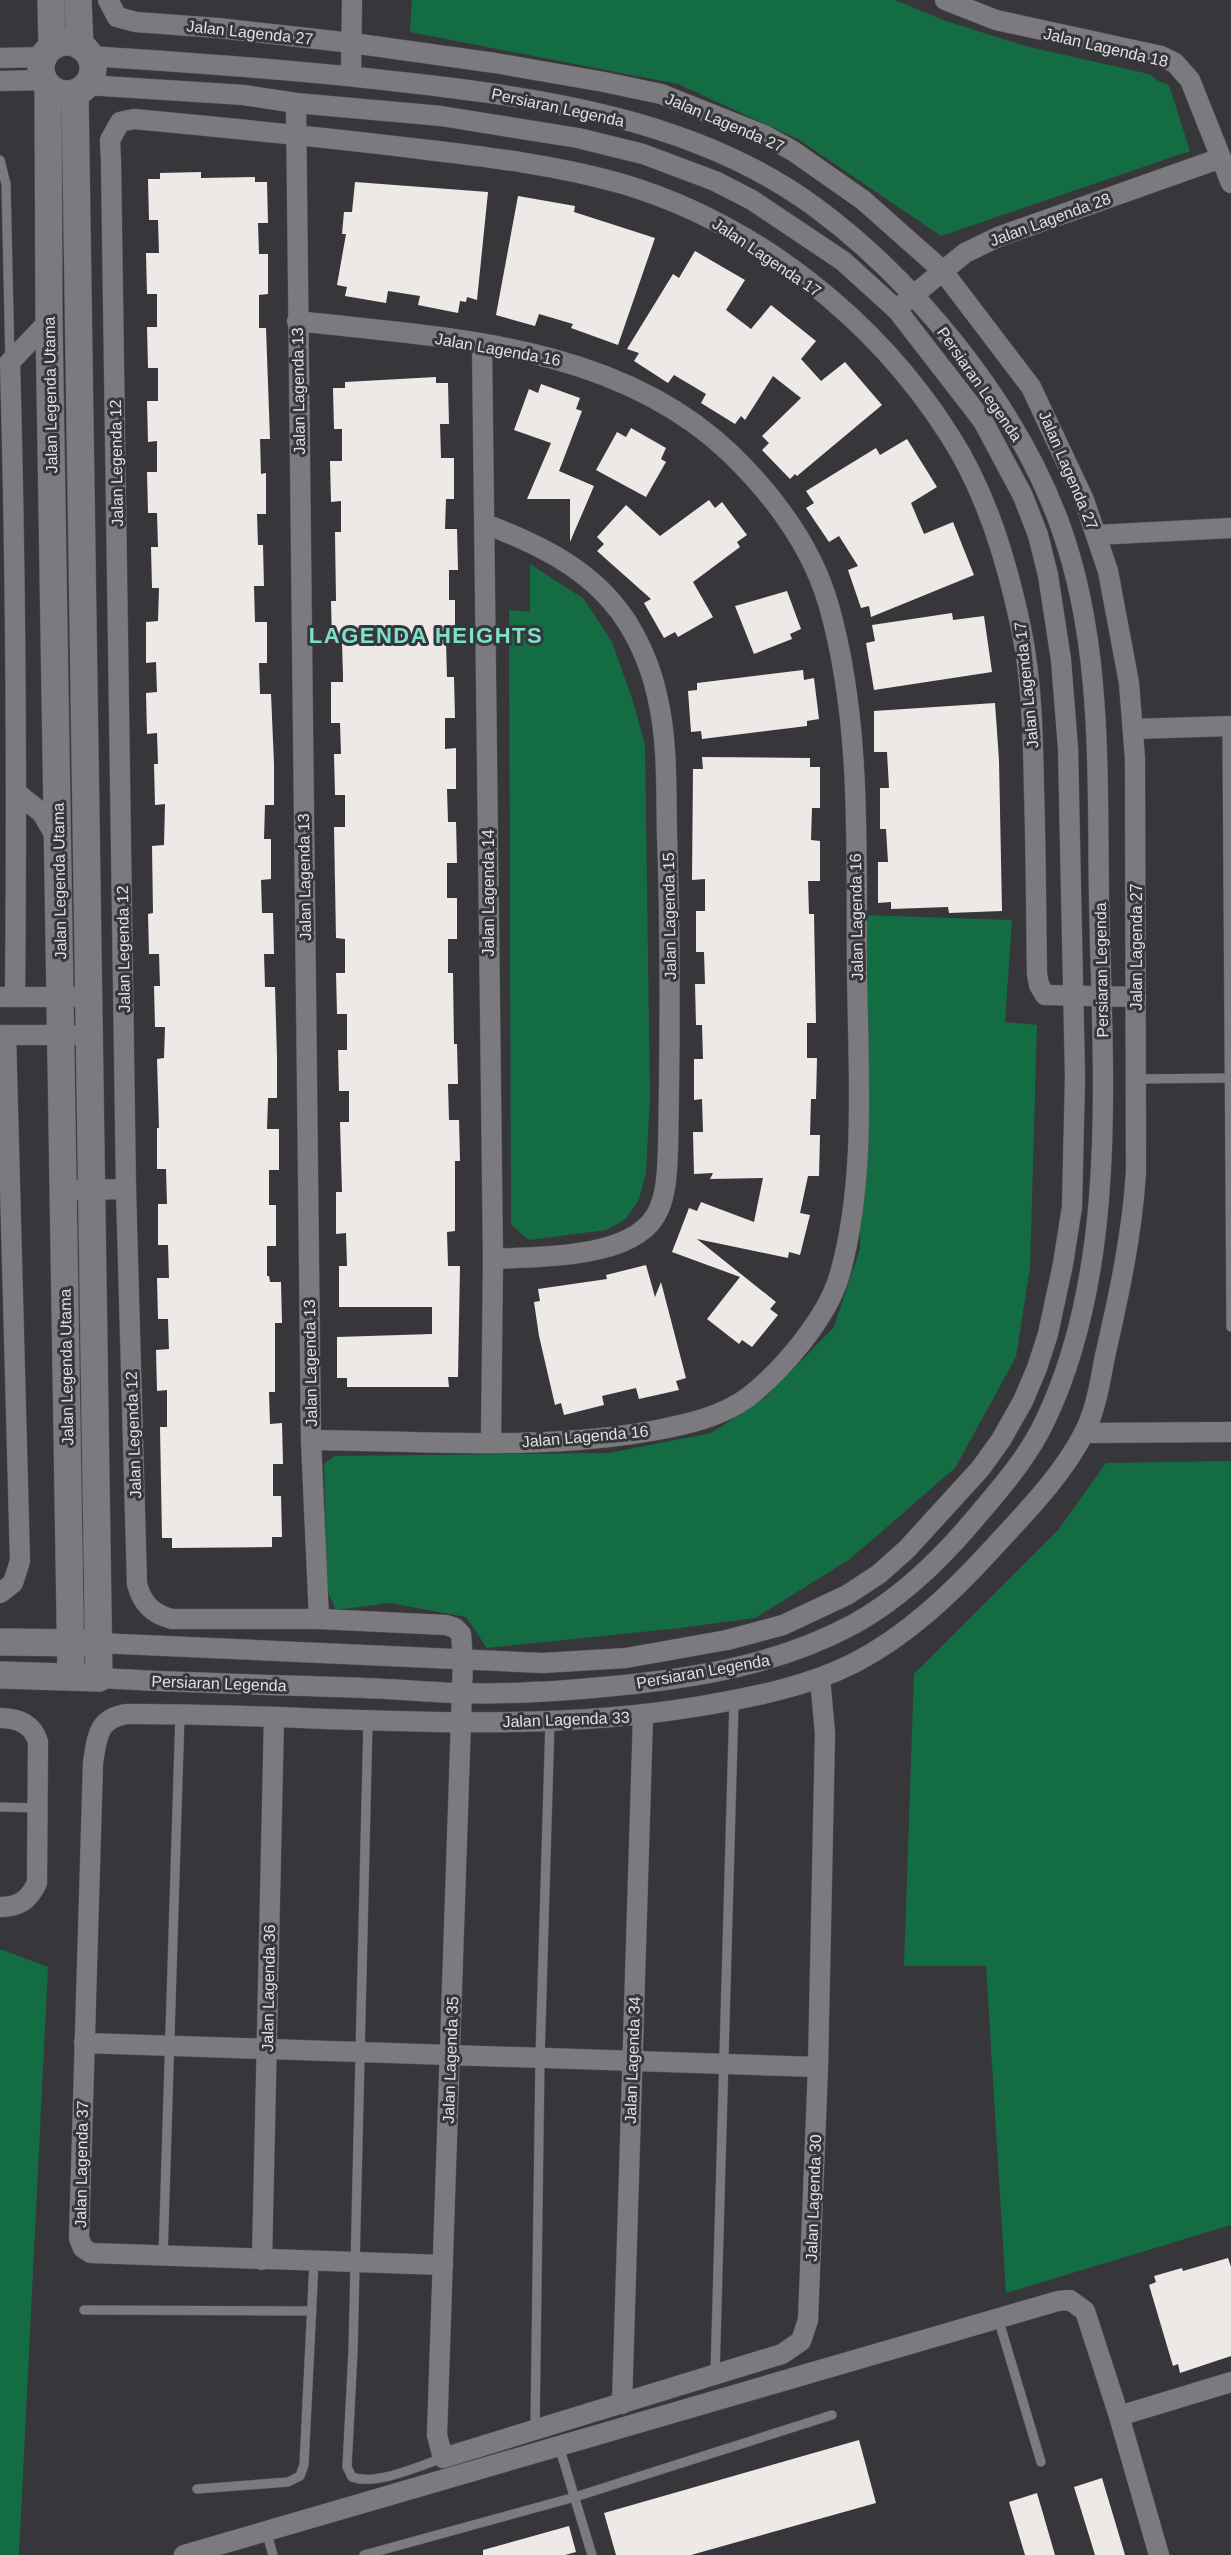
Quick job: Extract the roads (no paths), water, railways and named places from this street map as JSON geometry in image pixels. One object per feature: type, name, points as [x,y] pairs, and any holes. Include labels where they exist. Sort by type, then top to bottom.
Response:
[{"type":"street","name":"Jalan Legenda Utama","points":[[51,0],[47,67],[49,321],[71,1677]]},
{"type":"street","points":[[47,67],[60,93],[81,89],[92,71],[85,51],[78,0]]},
{"type":"street","points":[[351,76],[352,0]]},
{"type":"street","name":"Jalan Lagenda 18","points":[[945,0],[996,20],[1161,56],[1175,63],[1185,71],[1190,80],[1231,183]]},
{"type":"street","name":"Jalan Lagenda 27","points":[[108,1],[117,17],[130,21],[352,43],[495,63],[604,82],[661,94],[764,135],[793,151],[863,200],[942,270],[1031,387],[1084,500],[1108,571],[1129,683],[1133,729],[1136,1172],[1130,1238],[1094,1405],[1084,1433],[1042,1494],[982,1560]]},
{"type":"street","points":[[0,81],[47,67],[66,42],[85,51]]},
{"type":"street","name":"Persiaran Legenda","points":[[0,1675],[378,1688],[462,1694],[556,1692],[645,1683],[732,1669],[807,1647],[877,1611],[908,1586],[957,1539],[1010,1478],[1041,1428],[1062,1381],[1074,1342],[1089,1274],[1102,1165],[1097,747],[1090,655],[1072,565],[1060,524],[1025,448],[1001,408],[965,358],[913,294],[856,239],[809,202],[773,179],[695,142],[588,110],[476,90],[85,51]]},
{"type":"street","points":[[0,58],[47,67]]},
{"type":"street","name":"Jalan Legenda Utama","points":[[81,89],[88,997],[99,1678]]},
{"type":"street","name":"Persiaran Legenda","points":[[0,1642],[98,1643],[543,1663],[626,1658],[727,1640],[783,1625],[847,1595],[879,1574],[937,1518],[980,1469],[1023,1401],[1048,1334],[1064,1264],[1072,1207],[1075,1077],[1068,748],[1055,610],[1038,535],[1023,496],[983,421],[897,310],[843,261],[793,225],[715,181],[675,165],[610,145],[441,116],[296,103],[244,95],[81,89]]},
{"type":"street","name":"Jalan Lagenda 13","points":[[296,103],[311,1440],[319,1619]]},
{"type":"street","name":"Jalan Legenda 12","points":[[295,134],[134,119],[120,122],[110,140],[126,1189],[136,1571],[140,1594],[146,1606],[154,1613],[172,1619],[319,1619],[446,1625],[455,1628],[461,1634],[463,1660]]},
{"type":"street","name":"Jalan Lagenda 17","points":[[295,134],[489,157],[623,184],[674,203],[734,232],[801,276],[869,336],[907,377],[960,452],[996,533],[1008,570],[1022,632],[1032,711],[1036,974],[1039,985],[1045,996],[1136,997]]},
{"type":"street","name":"Jalan Lagenda 28","points":[[897,310],[913,294],[965,253],[998,237],[1221,158]]},
{"type":"street","points":[[49,321],[5,362],[8,551],[17,793],[7,997],[88,997]]},
{"type":"street","name":"Jalan Lagenda 16","points":[[297,321],[524,351],[593,371],[639,391],[685,417],[707,433],[758,482],[800,538],[816,570],[828,604],[838,643],[850,732],[854,779],[859,1115],[852,1207],[839,1277],[829,1303],[813,1329],[747,1398],[719,1414],[686,1424],[630,1435],[551,1442],[311,1440]]},
{"type":"street","name":"Jalan Lagenda 14","points":[[482,344],[486,524],[493,1259],[491,1442]]},
{"type":"street","name":"Jalan Lagenda 15","points":[[486,524],[550,552],[588,579],[612,602],[638,644],[657,694],[663,724],[669,896],[668,1150],[666,1188],[658,1211],[647,1228],[626,1242],[567,1254],[493,1259]]},
{"type":"street","points":[[1096,535],[1231,528]]},
{"type":"street","points":[[1133,729],[1229,726]]},
{"type":"street","points":[[17,793],[42,813],[58,842]]},
{"type":"street","points":[[0,1593],[13,1583],[20,1561],[7,1329],[3,1035],[89,1035]]},
{"type":"street","points":[[64,1190],[126,1189]]},
{"type":"street","points":[[1084,1433],[1231,1432]]},
{"type":"street","points":[[937,1518],[982,1560]]},
{"type":"street","name":"Jalan Lagenda 33","points":[[107,1722],[116,1716],[127,1714],[368,1720],[550,1721],[643,1716],[734,1701],[820,1678],[857,1662],[915,1623],[982,1560]]},
{"type":"street","name":"Jalan Lagenda 35","points":[[444,2458],[437,2435],[463,1660]]},
{"type":"street","name":"Jalan Lagenda 30","points":[[444,2458],[782,2354],[801,2341],[808,2320],[818,2067],[825,1733],[820,1678]]},
{"type":"street","name":"Jalan Lagenda 34","points":[[622,2404],[643,1716]]},
{"type":"street","name":"Jalan Lagenda 36","points":[[262,2260],[274,1717]]},
{"type":"street","points":[[6,1718],[29,1726],[35,1732],[38,1742],[39,1808],[37,1883],[28,1899],[6,1907]]},
{"type":"street","name":"Jalan Lagenda 37","points":[[107,1722],[101,1728],[97,1738],[93,1763],[79,2238],[83,2248],[91,2253],[163,2257],[443,2265]]},
{"type":"street","points":[[84,2043],[818,2067]]},
{"type":"street","points":[[184,2555],[998,2318],[1058,2301],[1070,2300],[1081,2306],[1085,2312],[1119,2416],[1159,2555]]},
{"type":"street","points":[[1119,2416],[1231,2382]]},
{"type":"lane","points":[[0,160],[6,184],[5,362]]},
{"type":"lane","points":[[1229,726],[1231,1328]]},
{"type":"lane","points":[[1136,1079],[1230,1078]]},
{"type":"lane","points":[[715,2375],[734,1701]]},
{"type":"lane","points":[[163,2257],[180,1714]]},
{"type":"lane","points":[[368,1720],[347,2467],[352,2477],[363,2481],[444,2458]]},
{"type":"lane","points":[[535,2430],[540,2058],[550,1721]]},
{"type":"lane","points":[[0,1807],[39,1808]]},
{"type":"lane","points":[[197,2489],[288,2482],[300,2476],[304,2465],[314,2262]]},
{"type":"lane","points":[[84,2310],[312,2311]]},
{"type":"lane","points":[[998,2318],[1041,2462]]},
{"type":"lane","points":[[364,2555],[575,2497],[832,2415]]},
{"type":"lane","points":[[559,2446],[592,2555]]},
{"type":"lane","points":[[266,2531],[273,2555]]},
{"type":"district","name":"LAGENDA HEIGHTS","points":[[426,635]]}]
